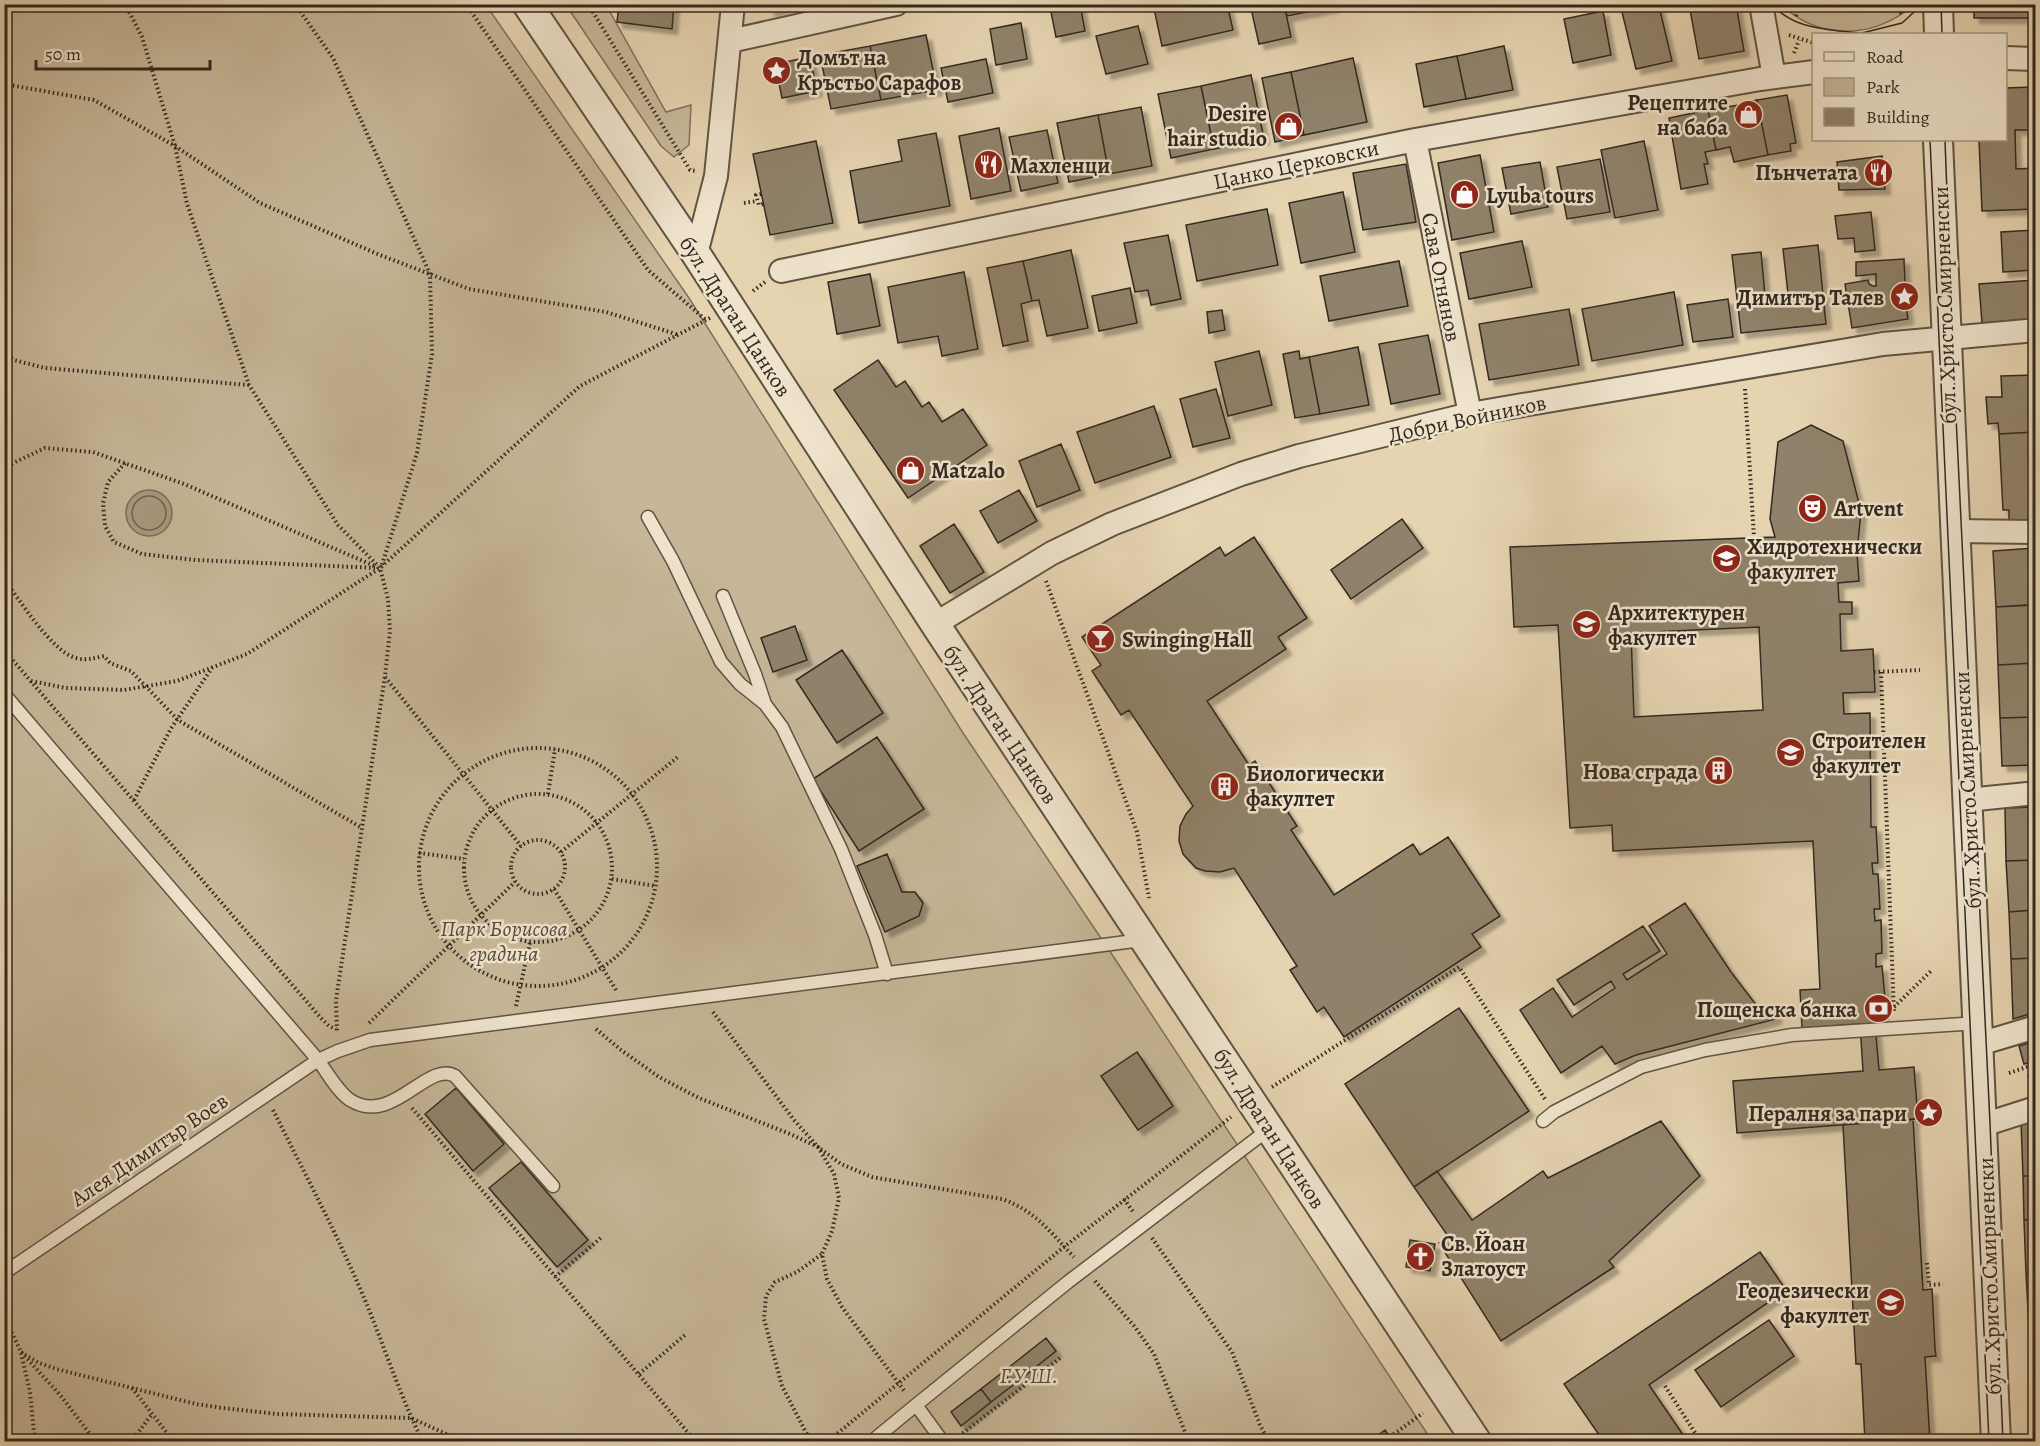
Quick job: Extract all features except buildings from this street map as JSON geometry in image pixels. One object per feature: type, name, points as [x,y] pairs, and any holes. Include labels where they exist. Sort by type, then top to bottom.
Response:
[{"type":"street","name":"бул. Драган Цанков","points":[[527,4],[696,254],[935,624],[1477,1442]]},
{"type":"street","points":[[696,254],[716,176],[733,4]]},
{"type":"street","points":[[730,41],[896,4]]},
{"type":"street","points":[[1761,4],[1774,77]]},
{"type":"street","points":[[1938,4],[1939,33]]},
{"type":"street","points":[[2007,58],[2036,59]]},
{"type":"street","name":"Цанко Церковски","points":[[781,271],[1415,140],[1812,72]]},
{"type":"street","name":"Сава Огнянов","points":[[1415,140],[1470,414]]},
{"type":"street","name":"бул. Христо Смирненски","points":[[1938,141],[1945,339],[1979,1034],[1996,1442]]},
{"type":"street","name":"Добри Войников","points":[[935,624],[1039,560],[1112,524],[1241,474],[1299,456],[1470,414],[1882,344],[2036,330]]},
{"type":"street","points":[[1954,531],[2036,532]]},
{"type":"street","points":[[1967,800],[2036,794]]},
{"type":"street","points":[[1979,1034],[2036,1027]]},
{"type":"street","points":[[1983,1125],[2036,1108]]},
{"type":"lane","points":[[648,517],[673,561],[721,662],[740,684],[765,704],[782,727],[841,849],[875,935],[887,974]]},
{"type":"lane","points":[[723,596],[765,704]]},
{"type":"lane","points":[[4,694],[348,1098],[362,1106],[380,1106],[439,1073],[448,1072],[455,1076],[553,1186]]},
{"type":"lane","name":"Алея Димитър Воев","points":[[4,1273],[318,1060],[369,1040],[1145,939]]},
{"type":"lane","points":[[1543,1121],[1554,1112],[1641,1067],[1705,1050],[1792,1035],[1895,1029],[1979,1034]]},
{"type":"lane","points":[[871,1442],[1085,1269],[1270,1128]]},
{"type":"lane","points":[[916,1405],[943,1442]]},
{"type":"path","points":[[125,4],[142,37],[175,146],[188,204],[249,385],[338,525],[380,568],[388,599],[390,631],[385,676],[336,1000],[338,1051]]},
{"type":"path","points":[[295,4],[333,58],[430,274],[432,354],[417,453],[380,568]]},
{"type":"path","points":[[466,4],[648,270],[706,321]]},
{"type":"path","points":[[588,4],[690,170]]},
{"type":"path","points":[[1796,16],[1802,4]]},
{"type":"path","points":[[1897,4],[1902,15]]},
{"type":"path","points":[[1784,33],[1812,43]]},
{"type":"path","points":[[1797,46],[1799,40]]},
{"type":"path","points":[[4,84],[94,100],[175,146],[260,203],[430,274],[469,288],[606,312],[681,335]]},
{"type":"path","points":[[761,194],[756,195],[757,201],[759,205],[763,204]]},
{"type":"path","points":[[744,203],[757,201]]},
{"type":"path","points":[[31,681],[78,688],[124,690],[177,681],[247,654],[380,568],[580,386],[681,335],[713,316]]},
{"type":"path","points":[[4,353],[15,360],[45,368],[249,385]]},
{"type":"path","points":[[1744,368],[1754,538]]},
{"type":"path","points":[[4,475],[11,464],[45,448],[93,452],[184,484],[380,568]]},
{"type":"path","points":[[125,463],[108,482],[103,503],[105,526],[114,542],[142,554],[196,560],[380,568]]},
{"type":"path","points":[[1039,560],[1137,832],[1149,900]]},
{"type":"path","points":[[4,579],[44,633],[74,658],[89,660],[104,656],[110,663],[131,671],[178,720],[362,828]]},
{"type":"path","points":[[4,650],[320,1017],[336,1029]]},
{"type":"path","points":[[134,801],[178,720],[213,667]]},
{"type":"path","points":[[1874,672],[1920,670]]},
{"type":"path","points":[[1881,672],[1895,1029]]},
{"type":"path","points":[[385,676],[521,846]]},
{"type":"path","points":[[1885,746],[1923,745]]},
{"type":"path","points":[[530,748],[555,749],[584,758],[610,773],[632,794],[648,822],[657,853],[656,886],[647,916],[630,944],[602,968],[580,979],[551,986],[521,986],[493,978],[467,964],[448,946],[428,916],[419,885],[418,853],[427,823],[442,795],[463,774],[484,760],[507,752],[530,748]]},
{"type":"path","points":[[548,794],[555,749]]},
{"type":"path","points":[[561,852],[679,756]]},
{"type":"path","points":[[528,794],[548,794],[567,799],[584,809],[597,823],[607,840],[612,860],[612,879],[606,898],[597,914],[579,930],[549,941],[530,942],[511,937],[493,927],[480,915],[469,897],[464,878],[464,859],[469,840],[478,823],[493,810],[509,799],[528,794]]},
{"type":"path","points":[[538,840],[555,846],[561,852],[565,868],[560,883],[554,889],[537,894],[529,892],[515,882],[512,874],[512,859],[521,846],[538,840]]},
{"type":"path","points":[[418,853],[464,859]]},
{"type":"path","points":[[612,879],[656,886]]},
{"type":"path","points":[[366,1025],[515,882]]},
{"type":"path","points":[[554,889],[619,994]]},
{"type":"path","points":[[516,1007],[530,942]]},
{"type":"path","points":[[1270,1088],[1459,967],[1554,1112]]},
{"type":"path","points":[[1894,1008],[1932,970]]},
{"type":"path","points":[[711,1009],[794,1120],[818,1147],[834,1174],[838,1198],[832,1231],[822,1254],[797,1272],[775,1282],[765,1296],[764,1319],[782,1386],[811,1442]]},
{"type":"path","points":[[591,1024],[621,1050],[659,1077],[699,1098],[818,1147],[841,1164],[872,1178],[1002,1199],[1020,1206],[1035,1217],[1085,1269],[1135,1327],[1154,1354],[1190,1442]]},
{"type":"path","points":[[2008,1072],[2036,1064]]},
{"type":"path","points":[[266,1096],[314,1190],[362,1293],[411,1418],[423,1442]]},
{"type":"path","points":[[401,1096],[696,1442]]},
{"type":"path","points":[[827,1442],[1064,1247],[1228,1119]]},
{"type":"path","points":[[1124,1199],[1232,1352],[1260,1425],[1269,1442]]},
{"type":"path","points":[[555,1277],[602,1236]]},
{"type":"path","points":[[822,1254],[827,1279],[842,1307],[904,1391]]},
{"type":"path","points":[[1928,1263],[1929,1285],[1943,1284]]},
{"type":"path","points":[[4,1316],[21,1352],[30,1392],[35,1442]]},
{"type":"path","points":[[639,1374],[685,1335]]},
{"type":"path","points":[[21,1352],[39,1363],[56,1369],[223,1408],[277,1414],[411,1418],[464,1442]]},
{"type":"path","points":[[21,1352],[61,1396],[96,1442]]},
{"type":"path","points":[[951,1442],[1060,1358]]},
{"type":"path","points":[[1665,1386],[1701,1442]]},
{"type":"path","points":[[131,1388],[174,1442]]},
{"type":"path","points":[[1390,1437],[1423,1413]]},
{"type":"path","points":[[131,1442],[152,1414]]},
{"type":"green space","name":"Парк Борисова градина","points":[[5,5],[486,5],[689,298],[963,733],[1117,962],[1432,1441],[5,1442]]},
{"type":"green space","points":[[566,5],[606,5],[666,112],[691,105],[689,145],[674,157],[661,146]]},
{"type":"green space","points":[[1781,5],[1914,5],[1882,24],[1847,31],[1830,30],[1813,25]]},
{"type":"water","points":[[149,490],[165,497],[172,513],[165,529],[149,536],[133,529],[126,513],[133,497]]},
{"type":"tram line","points":[[1771,4],[1792,20],[1803,24],[1856,33]]},
{"type":"tram line","points":[[1862,33],[1902,23],[1923,4]]},
{"type":"tram line","points":[[1941,4],[1942,33]]},
{"type":"tram line","points":[[1930,141],[1989,1442]]},
{"type":"tram line","points":[[1945,141],[2003,1442]]},
{"type":"place","name":"Домът на Кръстьо Сарафов","points":[[776,70]]},
{"type":"place","name":"Рецептите на баба","points":[[1749,115]]},
{"type":"place","name":"Desire hair studio","points":[[1288,126]]},
{"type":"place","name":"Махленци","points":[[989,165]]},
{"type":"place","name":"Пънчетата","points":[[1879,172]]},
{"type":"place","name":"Lyuba tours","points":[[1465,195]]},
{"type":"place","name":"Димитър Талев","points":[[1905,297]]},
{"type":"place","name":"Matzalo","points":[[910,470]]},
{"type":"place","name":"Artvent","points":[[1813,508]]},
{"type":"place","name":"Хидротехнически факултет","points":[[1726,559]]},
{"type":"place","name":"Архитектурен факултет","points":[[1587,625]]},
{"type":"place","name":"Swinging Hall","points":[[1101,639]]},
{"type":"place","name":"Строителен факултет","points":[[1791,753]]},
{"type":"place","name":"Нова сграда","points":[[1719,771]]},
{"type":"place","name":"Биологически факултет","points":[[1225,786]]},
{"type":"place","name":"Пощенска банка","points":[[1878,1009]]},
{"type":"place","name":"Пералня за пари","points":[[1928,1113]]},
{"type":"place","name":"Св. Йоан Златоуст","points":[[1420,1256]]},
{"type":"place","name":"Геодезически факултет","points":[[1890,1303]]},
{"type":"park label","name":"Г.У.Ш.","points":[[1029,1375]]}]
